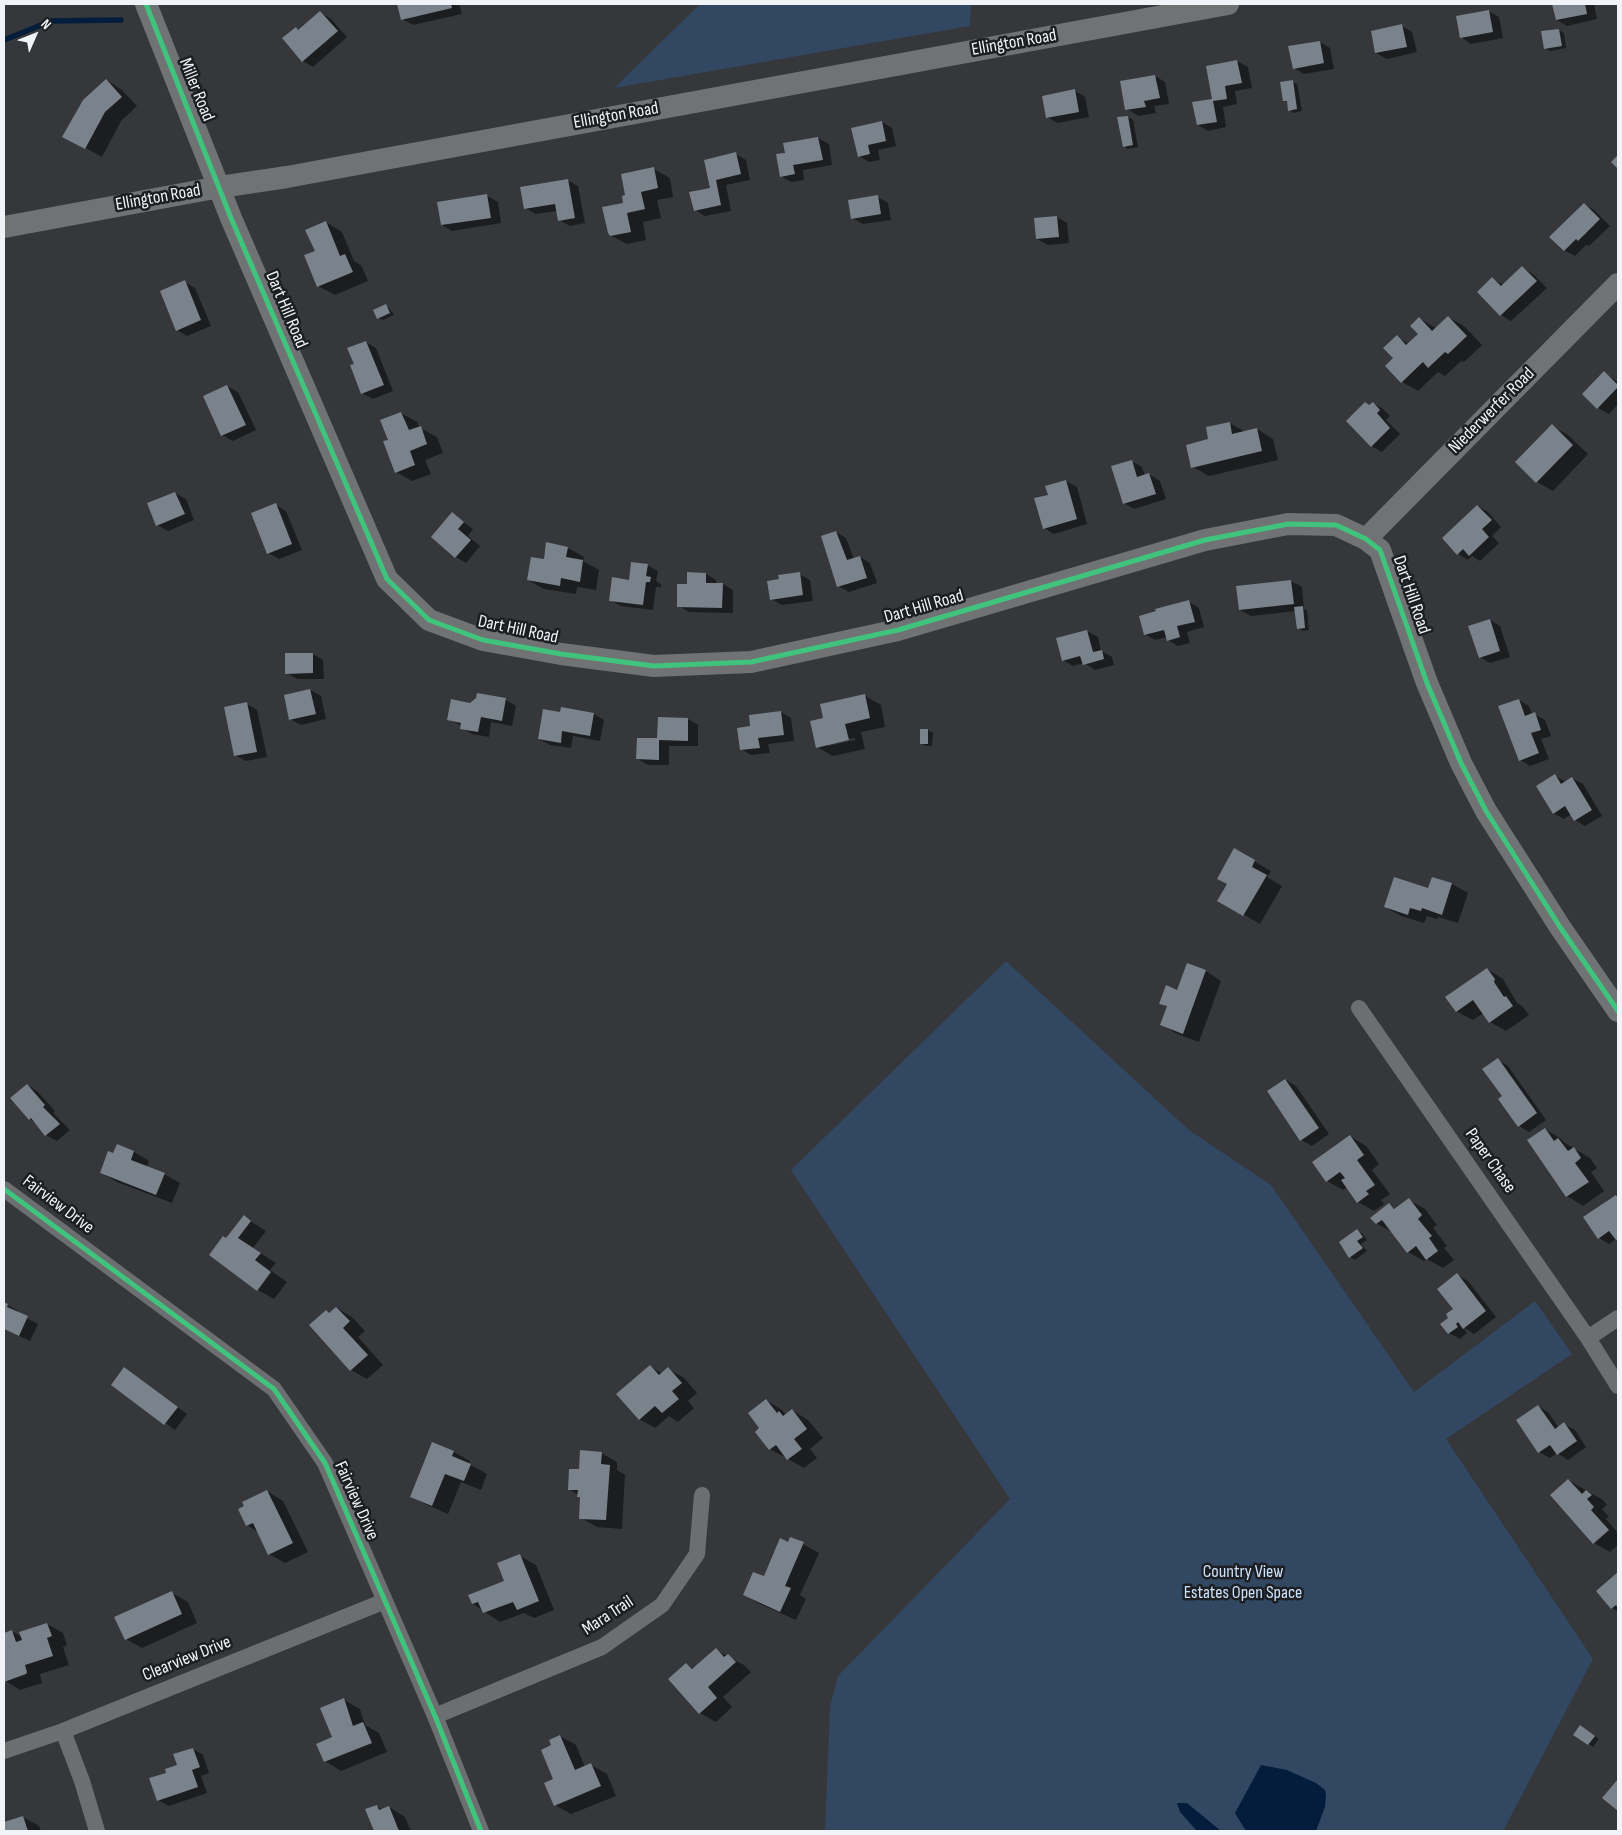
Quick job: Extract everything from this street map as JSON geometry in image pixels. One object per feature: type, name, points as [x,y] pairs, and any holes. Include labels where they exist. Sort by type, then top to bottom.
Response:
[{"type":"street","name":"Miller Road","points":[[146,4],[220,187]]},
{"type":"street","name":"Ellington Road","points":[[4,227],[220,187],[287,177],[1228,4]]},
{"type":"street","name":"Dart Hill Road","points":[[220,187],[231,218],[387,579],[429,620],[483,640],[561,654],[654,666],[751,662],[898,630],[1205,540],[1288,524],[1336,525],[1366,539],[1380,550],[1427,683],[1461,763],[1486,812],[1560,927],[1618,1011]]},
{"type":"street","name":"Niederwerfer Road","points":[[1366,539],[1618,284]]},
{"type":"street","name":"Paper Chase","points":[[1359,1008],[1588,1338],[1618,1386]]},
{"type":"street","name":"Fairview Drive","points":[[4,1188],[274,1389],[325,1463],[435,1716],[481,1831]]},
{"type":"street","points":[[1588,1338],[1618,1318]]},
{"type":"street","name":"Mara Trail","points":[[435,1716],[602,1647],[662,1605],[697,1554],[702,1495]]},
{"type":"street","name":"Clearview Drive","points":[[4,1751],[63,1731],[384,1601]]},
{"type":"street","points":[[63,1731],[82,1781],[96,1831]]},
{"type":"green space","points":[[700,4],[971,4],[970,26],[614,88]]},
{"type":"green space","name":"Country View Estates Open Space","points":[[1006,961],[1189,1130],[1271,1185],[1414,1392],[1535,1301],[1572,1354],[1446,1439],[1593,1659],[1503,1831],[825,1831],[830,1706],[838,1676],[1010,1499],[791,1170]]},
{"type":"shaded area","points":[[1261,1765],[1287,1770],[1316,1783],[1325,1790],[1325,1807],[1316,1831],[1246,1831],[1235,1813]]},
{"type":"shaded area","points":[[1177,1803],[1187,1803],[1221,1831],[1197,1831],[1180,1812]]},
{"type":"building","points":[[397,4],[451,4],[452,8],[401,20]]},
{"type":"building","points":[[1552,4],[1585,4],[1587,14],[1556,20]]},
{"type":"building","points":[[1489,10],[1493,32],[1460,38],[1456,16]]},
{"type":"building","points":[[320,11],[338,31],[302,62],[282,38],[296,27],[298,30]]},
{"type":"building","points":[[1402,24],[1407,47],[1375,53],[1371,31]]},
{"type":"building","points":[[1559,29],[1562,46],[1544,49],[1541,31]]},
{"type":"building","points":[[1320,41],[1324,63],[1293,69],[1288,46]]},
{"type":"building","points":[[1237,60],[1242,83],[1225,86],[1227,99],[1213,101],[1217,122],[1197,125],[1192,102],[1212,99],[1206,66]]},
{"type":"building","points":[[1155,75],[1160,98],[1144,101],[1146,107],[1125,110],[1120,81]]},
{"type":"building","points":[[106,79],[122,97],[105,112],[85,149],[62,137],[83,100]]},
{"type":"building","points":[[1293,80],[1297,109],[1288,111],[1287,101],[1283,101],[1280,82]]},
{"type":"building","points":[[1075,89],[1079,112],[1046,118],[1042,96]]},
{"type":"building","points":[[1128,116],[1133,145],[1123,147],[1117,117]]},
{"type":"building","points":[[882,121],[886,141],[868,145],[870,154],[858,157],[851,128]]},
{"type":"building","points":[[818,137],[823,160],[793,165],[795,174],[780,177],[776,154],[785,153],[783,143]]},
{"type":"building","points":[[736,152],[741,174],[716,180],[721,205],[694,211],[689,192],[710,188],[704,160]]},
{"type":"building","points":[[1618,155],[1618,169],[1611,162]]},
{"type":"building","points":[[654,167],[658,188],[641,192],[645,209],[627,213],[631,232],[610,236],[602,207],[623,203],[622,196],[625,195],[621,174]]},
{"type":"building","points":[[568,179],[575,218],[558,221],[555,204],[524,209],[520,187]]},
{"type":"building","points":[[487,194],[491,218],[441,225],[437,202]]},
{"type":"building","points":[[878,195],[881,214],[851,219],[848,200]]},
{"type":"building","points":[[1584,203],[1600,219],[1578,241],[1576,239],[1564,251],[1549,237]]},
{"type":"building","points":[[1057,216],[1059,237],[1036,239],[1034,218]]},
{"type":"building","points":[[326,221],[340,256],[345,254],[353,272],[317,287],[304,255],[315,251],[305,230]]},
{"type":"building","points":[[1522,266],[1537,281],[1500,316],[1477,292],[1492,277],[1501,286]]},
{"type":"building","points":[[185,280],[201,320],[176,331],[160,291]]},
{"type":"building","points":[[386,304],[390,313],[377,319],[373,310]]},
{"type":"building","points":[[1448,316],[1467,336],[1448,354],[1445,352],[1428,368],[1423,362],[1401,383],[1385,366],[1393,358],[1383,348],[1397,335],[1406,345],[1418,334],[1410,326],[1419,317],[1432,331]]},
{"type":"building","points":[[366,341],[384,385],[361,394],[350,365],[354,364],[347,348]]},
{"type":"building","points":[[1604,371],[1618,387],[1597,409],[1582,394]]},
{"type":"building","points":[[227,385],[246,425],[221,436],[203,396]]},
{"type":"building","points":[[1365,402],[1369,405],[1373,402],[1380,410],[1377,413],[1390,428],[1371,447],[1346,421]]},
{"type":"building","points":[[401,412],[409,430],[421,426],[427,444],[410,451],[415,465],[395,473],[383,441],[388,440],[380,420]]},
{"type":"building","points":[[1230,422],[1232,434],[1257,428],[1262,451],[1191,468],[1186,445],[1208,439],[1206,427]]},
{"type":"building","points":[[1552,424],[1573,445],[1536,483],[1515,462]]},
{"type":"building","points":[[1132,460],[1137,477],[1149,473],[1156,494],[1123,504],[1111,466]]},
{"type":"building","points":[[1066,480],[1077,519],[1043,529],[1034,498],[1048,495],[1045,486]]},
{"type":"building","points":[[175,492],[185,514],[156,526],[147,503]]},
{"type":"building","points":[[276,503],[292,544],[267,554],[251,513]]},
{"type":"building","points":[[1477,505],[1492,520],[1482,529],[1489,537],[1469,556],[1463,549],[1457,555],[1442,538]]},
{"type":"building","points":[[452,512],[464,522],[458,529],[471,540],[455,558],[431,537]]},
{"type":"building","points":[[836,531],[847,560],[860,556],[867,578],[837,587],[821,536]]},
{"type":"building","points":[[546,542],[568,547],[566,557],[583,560],[580,582],[561,578],[560,586],[527,580],[531,557],[544,559]]},
{"type":"building","points":[[631,562],[648,564],[646,576],[651,577],[650,582],[646,582],[643,605],[609,601],[612,577],[629,580]]},
{"type":"building","points":[[687,572],[706,573],[706,583],[723,583],[722,608],[677,607],[677,584],[687,584]]},
{"type":"building","points":[[800,572],[803,595],[770,600],[767,581],[779,579],[778,575]]},
{"type":"building","points":[[1291,580],[1294,604],[1239,610],[1236,586]]},
{"type":"building","points":[[1189,600],[1195,622],[1177,626],[1180,637],[1167,641],[1164,630],[1144,635],[1139,616],[1156,611],[1155,609]]},
{"type":"building","points":[[1303,606],[1305,628],[1297,629],[1294,607]]},
{"type":"building","points":[[1490,619],[1500,651],[1479,658],[1468,626]]},
{"type":"building","points":[[1087,630],[1093,652],[1102,650],[1104,659],[1083,665],[1080,656],[1062,661],[1056,638]]},
{"type":"building","points":[[285,653],[313,653],[313,673],[285,674]]},
{"type":"building","points":[[310,689],[316,714],[289,720],[284,695]]},
{"type":"building","points":[[477,693],[506,698],[502,721],[481,717],[478,732],[460,729],[461,723],[447,720],[451,699],[470,703],[476,698]]},
{"type":"building","points":[[865,694],[870,718],[845,724],[849,740],[816,748],[810,721],[823,718],[820,704]]},
{"type":"building","points":[[1519,699],[1525,716],[1535,712],[1541,730],[1531,733],[1539,753],[1519,761],[1498,706]]},
{"type":"building","points":[[247,702],[257,752],[234,756],[224,707]]},
{"type":"building","points":[[561,707],[594,713],[590,736],[562,731],[561,743],[538,739],[543,709],[560,712]]},
{"type":"building","points":[[781,711],[784,735],[758,738],[760,748],[740,750],[737,728],[750,726],[749,715]]},
{"type":"building","points":[[658,717],[688,718],[688,741],[659,740],[659,760],[636,759],[637,738],[657,738]]},
{"type":"building","points":[[920,729],[928,729],[928,744],[920,744]]},
{"type":"building","points":[[1555,774],[1561,784],[1572,777],[1592,810],[1574,821],[1565,806],[1553,814],[1536,786]]},
{"type":"building","points":[[1234,848],[1255,860],[1252,867],[1267,875],[1243,916],[1217,901],[1227,884],[1217,879]]},
{"type":"building","points":[[1394,877],[1428,888],[1432,877],[1452,883],[1442,915],[1422,908],[1421,911],[1410,908],[1408,915],[1384,907]]},
{"type":"building","points":[[1187,963],[1206,970],[1183,1034],[1160,1025],[1167,1006],[1159,1004],[1166,985],[1177,990]]},
{"type":"building","points":[[1487,968],[1504,997],[1506,996],[1513,1006],[1489,1023],[1473,1000],[1456,1012],[1445,997]]},
{"type":"building","points":[[1498,1058],[1537,1113],[1518,1127],[1498,1099],[1502,1096],[1482,1069]]},
{"type":"building","points":[[1285,1079],[1319,1128],[1300,1141],[1267,1091]]},
{"type":"building","points":[[27,1084],[45,1105],[43,1107],[60,1124],[45,1136],[31,1118],[29,1120],[10,1098]]},
{"type":"building","points":[[1545,1128],[1554,1141],[1558,1138],[1568,1151],[1574,1147],[1581,1158],[1575,1163],[1589,1182],[1566,1197],[1527,1140]]},
{"type":"building","points":[[1350,1135],[1364,1155],[1357,1160],[1375,1185],[1366,1191],[1369,1194],[1357,1203],[1341,1180],[1345,1178],[1340,1172],[1326,1182],[1312,1162]]},
{"type":"building","points":[[117,1144],[134,1151],[131,1160],[165,1173],[156,1195],[100,1173],[108,1151],[113,1153]]},
{"type":"building","points":[[1616,1195],[1618,1198],[1618,1239],[1616,1240],[1609,1231],[1598,1239],[1583,1217]]},
{"type":"building","points":[[1409,1198],[1422,1215],[1418,1219],[1432,1236],[1429,1238],[1438,1251],[1426,1260],[1416,1246],[1407,1253],[1382,1220],[1376,1224],[1370,1218],[1389,1203],[1394,1209]]},
{"type":"building","points":[[244,1215],[251,1221],[238,1238],[261,1253],[255,1260],[271,1272],[257,1291],[209,1255],[223,1236],[226,1238]]},
{"type":"building","points":[[1357,1229],[1363,1237],[1357,1241],[1363,1248],[1349,1258],[1339,1242]]},
{"type":"building","points":[[1457,1273],[1486,1311],[1463,1329],[1458,1322],[1456,1324],[1458,1327],[1448,1334],[1440,1324],[1448,1318],[1446,1314],[1453,1309],[1437,1289]]},
{"type":"building","points":[[4,1302],[8,1304],[7,1307],[28,1316],[19,1336],[4,1329]]},
{"type":"building","points":[[336,1307],[350,1321],[343,1328],[368,1355],[350,1371],[309,1325],[326,1310],[329,1313]]},
{"type":"building","points":[[650,1365],[659,1375],[668,1367],[682,1383],[672,1391],[679,1399],[662,1413],[655,1406],[639,1420],[616,1394]]},
{"type":"building","points":[[124,1367],[178,1407],[164,1425],[111,1385]]},
{"type":"building","points":[[766,1399],[777,1413],[779,1411],[783,1416],[792,1409],[807,1429],[794,1439],[802,1449],[787,1460],[776,1445],[769,1450],[755,1432],[759,1428],[748,1413]]},
{"type":"building","points":[[1538,1405],[1555,1429],[1564,1422],[1577,1441],[1557,1455],[1550,1445],[1538,1453],[1516,1420]]},
{"type":"building","points":[[432,1442],[454,1451],[452,1456],[471,1464],[464,1481],[445,1474],[432,1506],[410,1497]]},
{"type":"building","points":[[580,1450],[602,1452],[601,1464],[610,1465],[606,1520],[579,1519],[580,1497],[577,1497],[578,1490],[568,1490],[569,1469],[579,1469]]},
{"type":"building","points":[[1568,1479],[1582,1494],[1586,1490],[1592,1495],[1587,1499],[1594,1507],[1591,1510],[1609,1530],[1593,1544],[1550,1495]]},
{"type":"building","points":[[267,1490],[293,1543],[268,1555],[253,1523],[246,1526],[238,1509],[244,1506],[242,1502]]},
{"type":"building","points":[[790,1537],[804,1542],[785,1586],[791,1588],[780,1612],[743,1595],[753,1572],[764,1576],[780,1538],[788,1542]]},
{"type":"building","points":[[520,1554],[539,1601],[517,1610],[513,1602],[483,1613],[478,1602],[472,1604],[468,1595],[504,1581],[497,1563]]},
{"type":"building","points":[[1618,1572],[1618,1608],[1616,1605],[1611,1609],[1596,1591]]},
{"type":"building","points":[[172,1591],[182,1614],[125,1640],[114,1617]]},
{"type":"building","points":[[47,1623],[52,1636],[47,1638],[53,1656],[25,1665],[26,1674],[4,1682],[4,1633],[12,1630],[16,1642],[22,1640],[19,1632]]},
{"type":"building","points":[[716,1648],[724,1657],[728,1654],[736,1662],[708,1687],[717,1698],[699,1714],[668,1679],[686,1663],[692,1669]]},
{"type":"building","points":[[344,1698],[353,1726],[363,1722],[372,1743],[324,1762],[316,1744],[332,1737],[320,1708]]},
{"type":"building","points":[[1580,1725],[1595,1736],[1588,1745],[1573,1735]]},
{"type":"building","points":[[560,1735],[575,1770],[591,1763],[601,1786],[554,1806],[544,1783],[553,1779],[541,1750],[551,1745],[549,1740]]},
{"type":"building","points":[[193,1748],[200,1767],[192,1770],[198,1787],[157,1801],[149,1778],[166,1773],[165,1769],[177,1765],[173,1754]]},
{"type":"building","points":[[1618,1779],[1618,1811],[1602,1798]]},
{"type":"building","points":[[377,1805],[379,1810],[389,1806],[399,1831],[374,1831],[365,1809]]},
{"type":"building","points":[[23,1816],[28,1831],[4,1831],[4,1822]]},
{"type":"waterway","points":[[4,40],[51,21],[121,20]]},
{"type":"cycle path","points":[[146,4],[231,218],[387,579],[429,620],[483,640],[561,654],[654,666],[751,662],[898,630],[1205,540],[1288,524],[1336,525],[1366,539],[1380,550],[1427,683],[1461,763],[1486,811],[1560,927],[1618,1011]]},
{"type":"cycle path","points":[[4,1189],[274,1389],[325,1463],[435,1716],[481,1831]]}]
